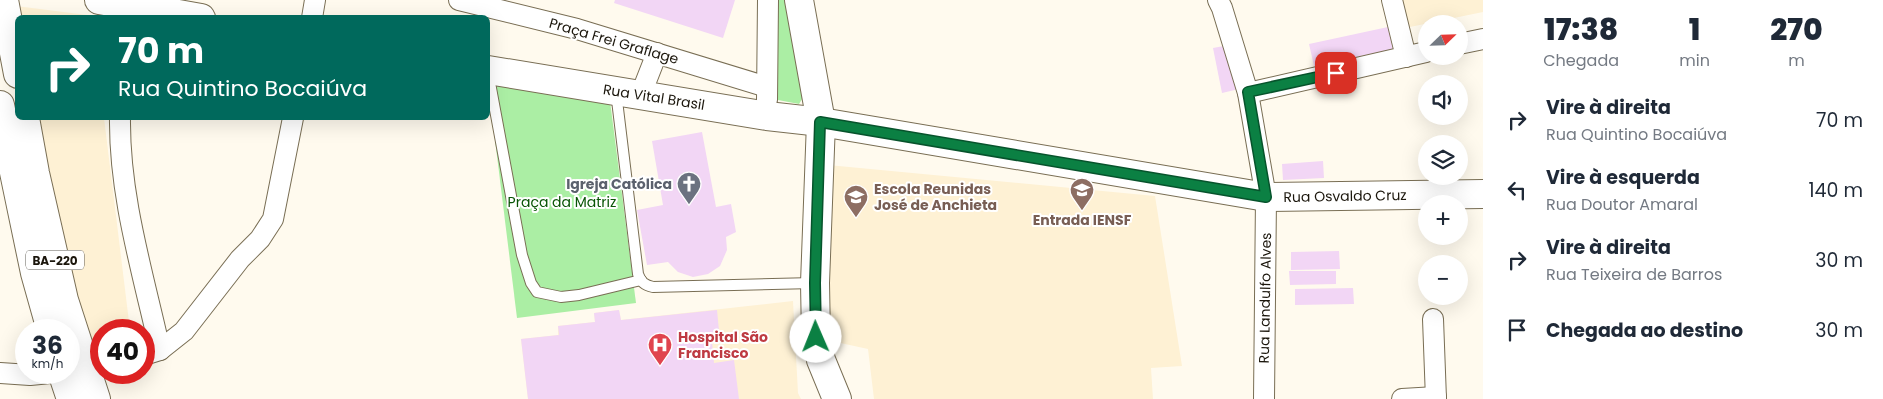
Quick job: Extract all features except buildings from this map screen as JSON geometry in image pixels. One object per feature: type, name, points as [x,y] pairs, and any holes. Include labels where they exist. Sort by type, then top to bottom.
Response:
[{"type":"main road","points":[[4,0],[15,58]]},
{"type":"main road","points":[[799,0],[820,122],[815,283],[816,337],[832,395]]},
{"type":"main road","points":[[115,5],[180,15]]},
{"type":"main road","name":"Rua Vital Brasil","points":[[490,71],[766,116],[820,122]]},
{"type":"main road","name":"BA-220","points":[[0,105],[35,273],[47,319]]},
{"type":"main road","name":"BA-220","points":[[25,120],[16,175],[64,300],[68,319]]},
{"type":"main road","name":"Rua Osvaldo Cruz","points":[[820,122],[1266,197],[1483,194]]},
{"type":"main road","name":"BA-220","points":[[80,374],[96,399]]},
{"type":"main road","name":"BA-220","points":[[71,399],[75,384]]},
{"type":"street","points":[[312,15],[315,0]]},
{"type":"street","points":[[454,0],[461,15]]},
{"type":"street","name":"Praça Frei Graflage","points":[[459,0],[577,29],[767,87]]},
{"type":"street","points":[[766,116],[768,0]]},
{"type":"street","points":[[1392,0],[1406,57]]},
{"type":"street","name":"Rua Landulfo Alves","points":[[1220,3],[1248,92],[1266,197],[1264,399]]},
{"type":"street","points":[[1468,42],[1483,39]]},
{"type":"street","points":[[628,93],[657,52]]},
{"type":"street","points":[[1248,92],[1418,54]]},
{"type":"street","points":[[120,120],[124,189],[146,319]]},
{"type":"street","points":[[155,350],[184,331],[240,259],[260,239],[273,219],[293,120]]},
{"type":"street","points":[[1402,399],[1436,398],[1433,319]]},
{"type":"street","points":[[0,373],[15,374]]},
{"type":"lane","points":[[490,82],[522,255],[531,283],[537,292],[561,297],[579,295],[640,280]]},
{"type":"lane","points":[[628,93],[638,274],[640,280],[646,285],[653,286],[815,283]]},
{"type":"shaded area","points":[[1397,0],[1483,0],[1483,12],[1468,15],[1418,15],[1418,25],[1405,28]]},
{"type":"shaded area","points":[[16,6],[87,15],[18,15]]},
{"type":"shaded area","points":[[36,120],[104,120],[129,319],[90,319],[90,345],[57,223]]},
{"type":"shaded area","points":[[828,165],[1155,196],[1182,366],[1151,368],[1153,399],[874,399],[868,349],[822,339]]},
{"type":"shaded area","name":"Hospital São Francisco","points":[[793,301],[798,393],[801,399],[528,399],[521,339],[558,335],[558,326],[595,322],[594,313],[619,310],[621,320]]},
{"type":"green space","points":[[774,0],[787,0],[804,96],[799,104],[778,100],[771,68]]},
{"type":"green space","name":"Praça da Matriz","points":[[490,83],[610,101],[636,303],[517,318],[490,99]]},
{"type":"place","name":"Igreja Católica","points":[[689,205]]},
{"type":"place","name":"Entrada IENSF","points":[[1082,211]]},
{"type":"place","name":"Escola Reunidas José de Anchieta","points":[[856,218]]},
{"type":"place","name":"Hospital São Francisco","points":[[660,366]]},
{"type":"route","points":[[816,337],[815,283],[820,122],[1266,197],[1248,92],[1336,73]]}]
